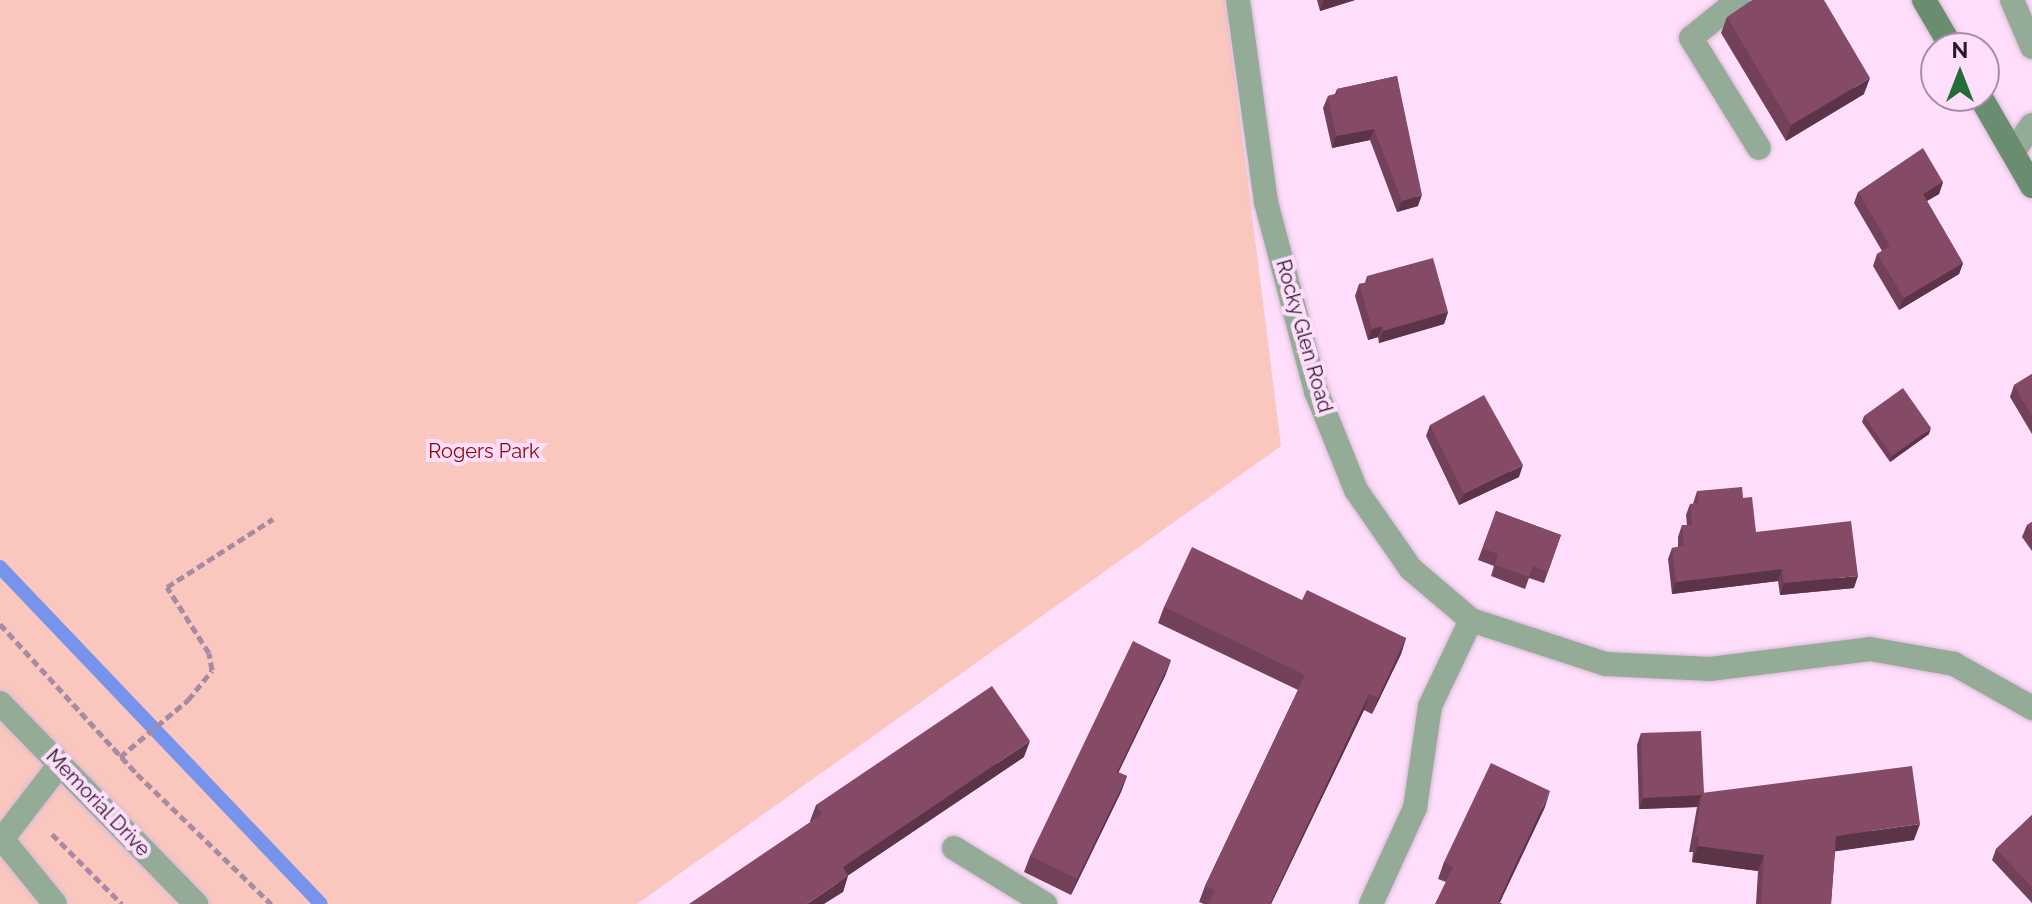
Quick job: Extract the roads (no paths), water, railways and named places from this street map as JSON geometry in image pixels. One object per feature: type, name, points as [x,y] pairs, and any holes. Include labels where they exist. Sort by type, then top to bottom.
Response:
[{"type":"street","name":"Rocky Glen Road","points":[[1238,0],[1266,202],[1316,391],[1356,490],[1411,569],[1471,620],[1606,664],[1710,669],[1870,649],[1954,664],[2032,708]]},
{"type":"street","points":[[1738,0],[1691,38],[1759,148]]},
{"type":"street","points":[[1924,0],[1943,32]]},
{"type":"street","points":[[2012,0],[2032,47]]},
{"type":"street","points":[[1989,112],[2032,186]]},
{"type":"street","points":[[2013,152],[2032,125]]},
{"type":"street","points":[[1371,904],[1415,808],[1430,706],[1471,620]]},
{"type":"street","name":"Memorial Drive","points":[[0,703],[196,904]]},
{"type":"street","points":[[55,904],[1,841],[60,764]]},
{"type":"street","points":[[954,848],[1045,904]]},
{"type":"waterway","points":[[0,567],[321,904]]},
{"type":"park label","name":"Rogers Park","points":[[484,451]]}]
